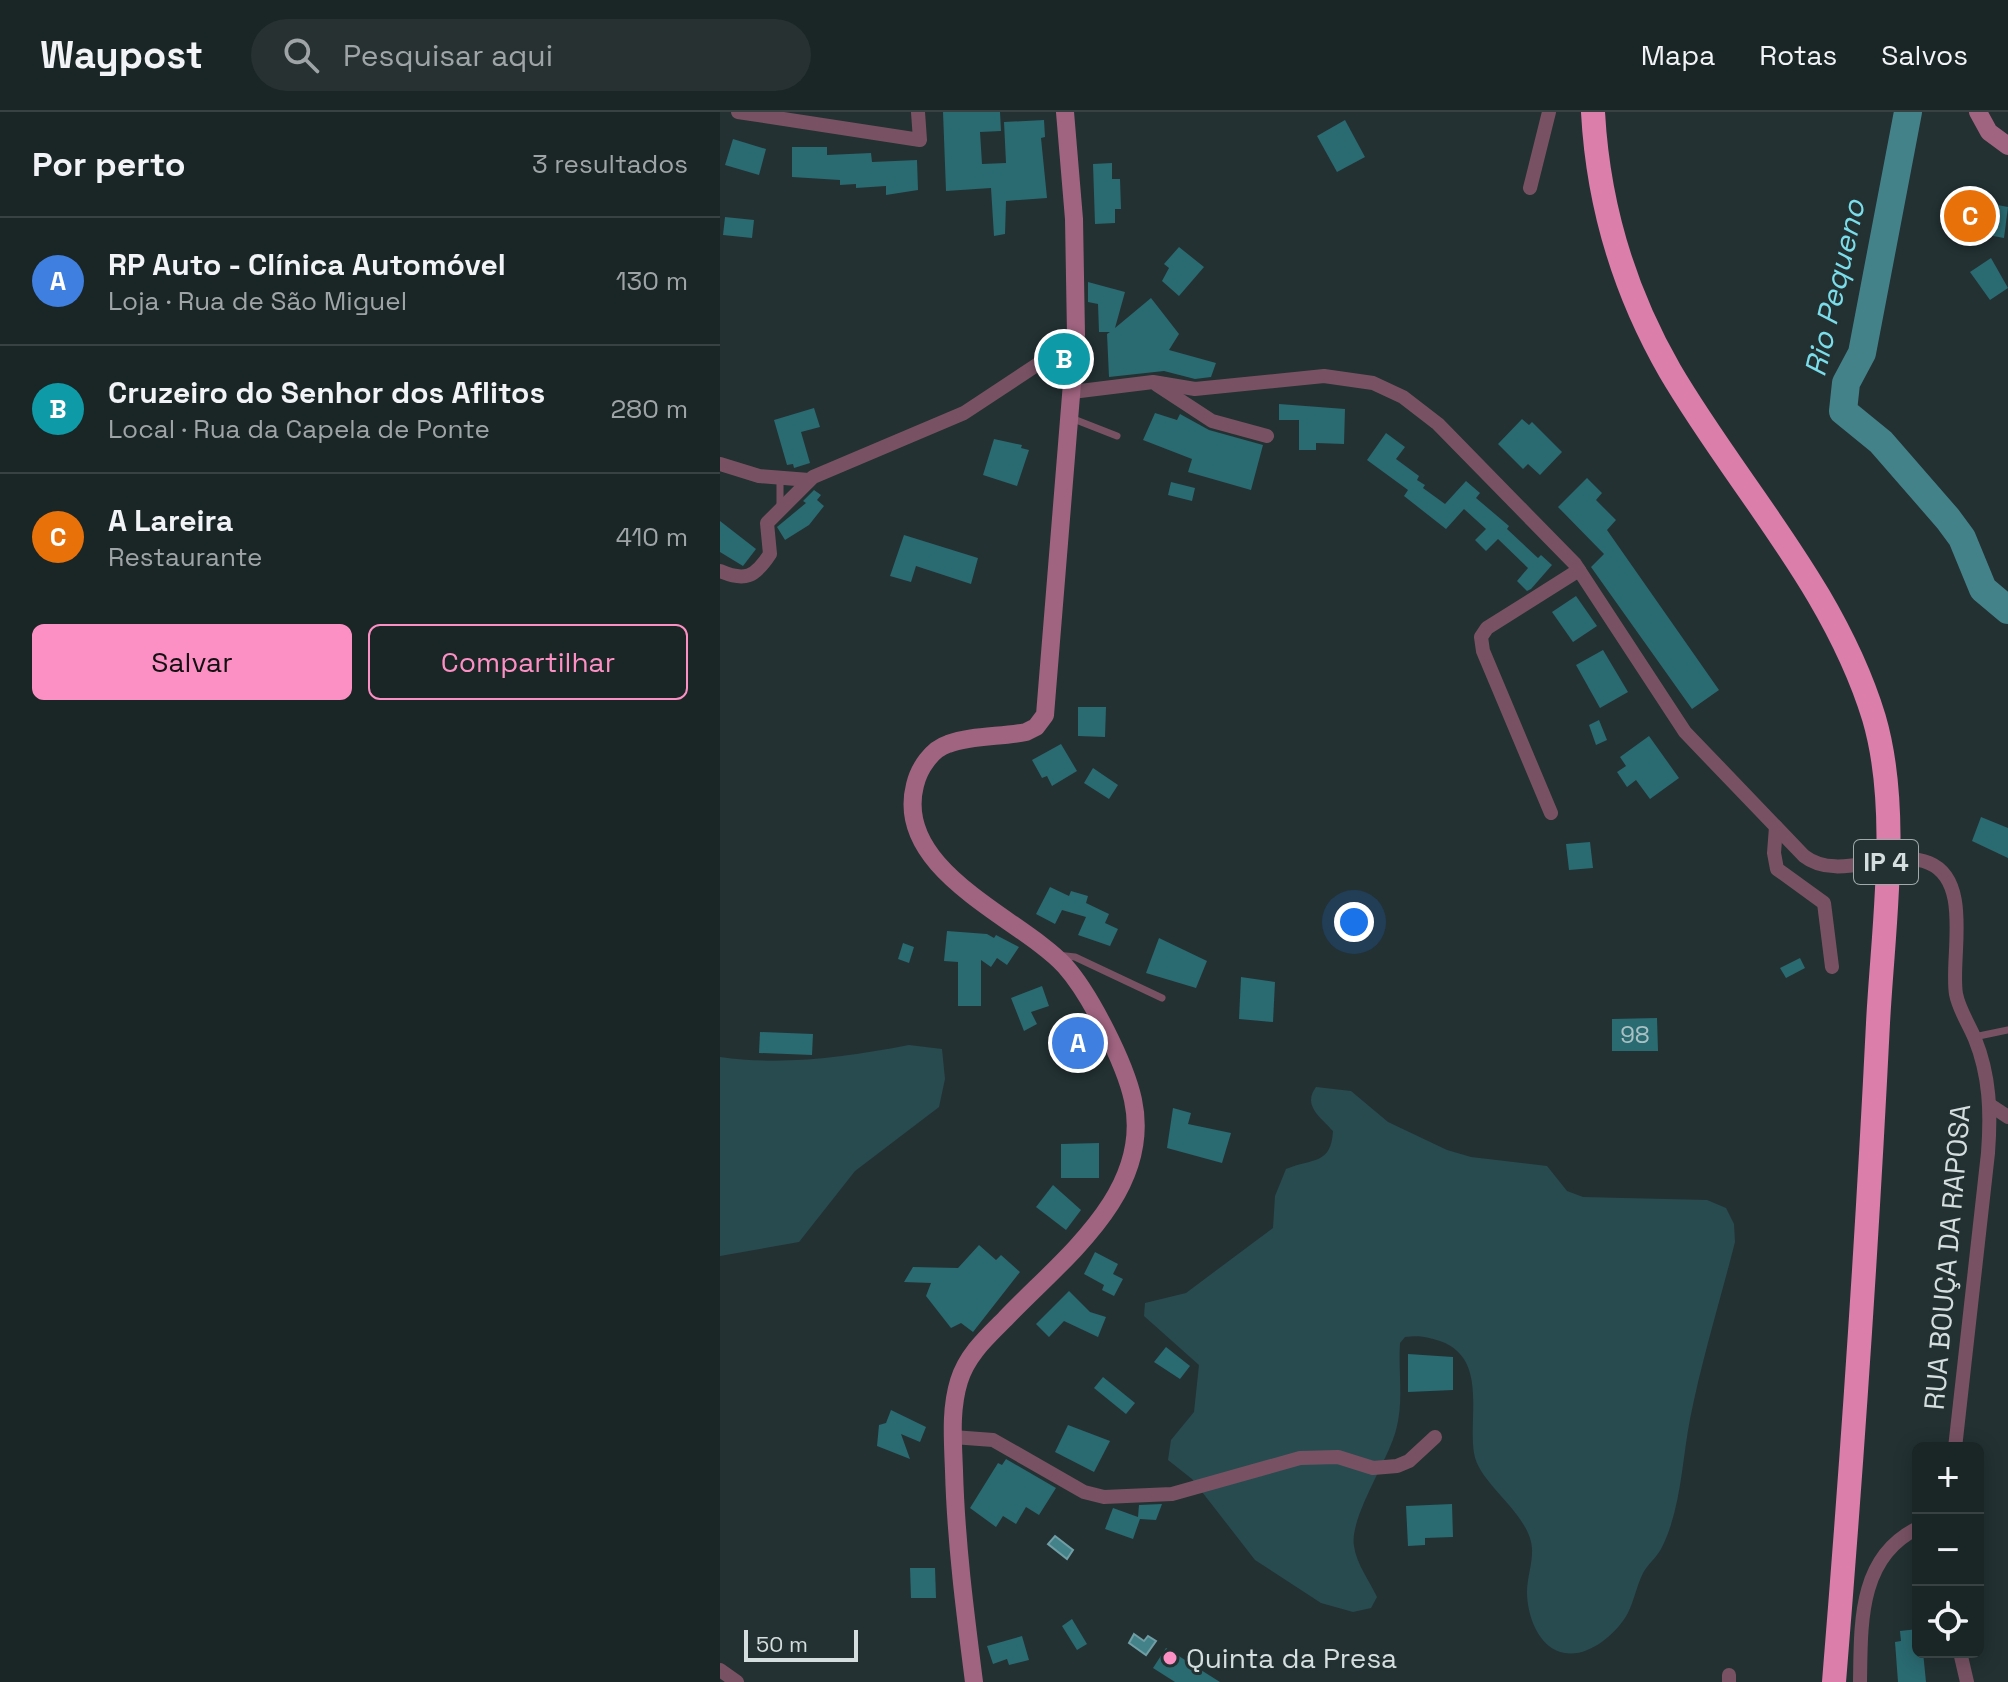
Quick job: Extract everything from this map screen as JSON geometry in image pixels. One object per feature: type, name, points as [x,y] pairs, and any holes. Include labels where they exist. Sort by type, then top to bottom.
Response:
[{"type":"highway","name":"IP 4","points":[[1579,112],[1583,171],[1593,219],[1628,323],[1659,380],[1808,608],[1842,675],[1865,751],[1870,815],[1863,1014],[1821,1682]]},
{"type":"highway","name":"IP 4","points":[[1593,112],[1596,153],[1609,226],[1646,325],[1681,390],[1829,612],[1861,683],[1880,743],[1887,818],[1881,956],[1834,1682]]},
{"type":"street","points":[[738,112],[834,119],[920,140],[918,112]]},
{"type":"street","points":[[974,1682],[956,1542],[955,1397],[970,1357],[1111,1206],[1133,1152],[1136,1120],[1125,1073],[1078,984],[1054,956],[958,886],[927,844],[914,811],[914,788],[927,761],[944,745],[1026,732],[1043,720],[1076,339],[1074,219],[1065,112]]},
{"type":"street","points":[[1530,188],[1549,112]]},
{"type":"street","points":[[1978,112],[1989,132],[2008,146]]},
{"type":"street","points":[[720,571],[741,578],[753,575],[770,554],[766,526],[809,480],[835,465],[958,416],[1076,339]]},
{"type":"street","points":[[1039,364],[1057,367],[1072,384],[1153,382],[1195,389],[1332,377],[1388,389],[1433,419],[1579,570],[1685,732],[1776,827],[1774,853],[1777,869],[1824,903],[1832,967]]},
{"type":"street","points":[[1153,382],[1212,421],[1267,436]]},
{"type":"street","points":[[720,464],[755,476],[809,480]]},
{"type":"street","points":[[1551,813],[1483,651],[1481,637],[1487,628],[1579,570]]},
{"type":"street","name":"RUA BOUÇA DA RAPOSA","points":[[1776,827],[1809,860],[1826,865],[1927,862],[1939,870],[1953,896],[1957,923],[1956,992],[1988,1080],[1990,1105],[1988,1153],[1956,1442]]},
{"type":"street","points":[[1990,1105],[2008,1117]]},
{"type":"street","points":[[953,1437],[996,1442],[1084,1492],[1104,1497],[1172,1494],[1300,1458],[1338,1457],[1373,1468],[1397,1466],[1409,1461],[1435,1437]]},
{"type":"street","points":[[1860,1682],[1864,1610],[1874,1568],[1889,1548],[1912,1532]]},
{"type":"street","points":[[1961,1658],[1967,1682]]},
{"type":"street","points":[[720,1670],[737,1682]]},
{"type":"lane","points":[[1070,417],[1117,436]]},
{"type":"lane","points":[[780,478],[780,508]]},
{"type":"lane","points":[[1054,956],[1075,957],[1162,998]]},
{"type":"lane","points":[[1974,1037],[2008,1030]]},
{"type":"shaded area","points":[[909,1045],[942,1049],[945,1079],[939,1107],[855,1171],[799,1242],[720,1256],[720,1057],[768,1061],[815,1059]]},
{"type":"shaded area","points":[[1316,1087],[1351,1091],[1388,1122],[1447,1150],[1471,1157],[1547,1166],[1567,1191],[1583,1197],[1707,1200],[1726,1208],[1734,1224],[1735,1242],[1695,1397],[1677,1502],[1668,1534],[1643,1573],[1625,1618],[1614,1632],[1591,1648],[1565,1653],[1548,1645],[1536,1630],[1528,1601],[1532,1552],[1530,1538],[1525,1526],[1477,1463],[1470,1374],[1465,1360],[1455,1349],[1440,1341],[1410,1336],[1400,1343],[1400,1397],[1396,1430],[1363,1505],[1354,1534],[1357,1559],[1377,1597],[1371,1608],[1353,1612],[1321,1603],[1255,1560],[1192,1479],[1168,1460],[1171,1440],[1194,1412],[1199,1365],[1144,1316],[1145,1303],[1186,1293],[1273,1228],[1275,1196],[1286,1169],[1319,1159],[1329,1150],[1332,1142],[1333,1131],[1312,1106],[1312,1094]]},
{"type":"shaded area","points":[[1055,1536],[1073,1550],[1067,1559],[1048,1544]]},
{"type":"shaded area","points":[[1134,1634],[1144,1641],[1148,1636],[1156,1641],[1146,1655],[1129,1643]]},
{"type":"building","points":[[943,112],[1000,112],[1001,131],[980,132],[982,164],[1006,163],[1004,122],[1044,120],[1045,137],[1041,138],[1047,198],[1006,201],[1005,234],[994,236],[991,188],[946,191]]},
{"type":"building","points":[[1345,120],[1365,157],[1337,172],[1317,136]]},
{"type":"building","points":[[733,139],[766,149],[759,175],[725,165]]},
{"type":"building","points":[[792,147],[827,147],[827,155],[871,153],[872,162],[917,160],[918,190],[886,195],[886,186],[856,188],[856,184],[840,185],[840,180],[792,177]]},
{"type":"building","points":[[1112,163],[1112,179],[1120,179],[1121,209],[1115,209],[1115,223],[1095,224],[1093,164]]},
{"type":"building","points":[[1961,198],[2008,207],[2004,238],[1955,229]]},
{"type":"building","points":[[725,217],[754,220],[752,238],[723,235]]},
{"type":"building","points":[[1179,247],[1204,267],[1179,296],[1162,281],[1169,268],[1164,264]]},
{"type":"building","points":[[1991,258],[2008,288],[1990,300],[1970,272]]},
{"type":"building","points":[[1088,282],[1125,292],[1115,328],[1151,298],[1179,334],[1169,350],[1216,363],[1211,377],[1195,379],[1164,371],[1109,377],[1107,334],[1110,332],[1099,332],[1098,304],[1088,302]]},
{"type":"building","points":[[1279,404],[1345,409],[1344,444],[1316,443],[1316,450],[1299,450],[1299,420],[1279,420]]},
{"type":"building","points":[[814,408],[820,427],[801,432],[810,463],[794,468],[793,464],[787,465],[774,420]]},
{"type":"building","points":[[1155,413],[1177,420],[1180,414],[1209,430],[1263,445],[1251,490],[1188,472],[1192,459],[1143,440]]},
{"type":"building","points":[[1522,419],[1529,425],[1532,422],[1562,452],[1540,475],[1528,464],[1523,469],[1498,444]]},
{"type":"building","points":[[1386,433],[1405,447],[1396,459],[1419,476],[1417,480],[1425,485],[1423,488],[1445,504],[1466,481],[1480,493],[1476,498],[1509,526],[1507,529],[1538,558],[1541,555],[1552,565],[1531,589],[1527,591],[1517,581],[1528,568],[1498,539],[1486,551],[1475,540],[1486,529],[1464,509],[1446,529],[1404,496],[1408,490],[1367,460]]},
{"type":"building","points":[[994,439],[1022,445],[1021,448],[1029,450],[1017,486],[983,475]]},
{"type":"building","points":[[1587,478],[1602,493],[1596,500],[1616,520],[1607,530],[1719,690],[1692,709],[1591,567],[1604,554],[1558,507]]},
{"type":"building","points":[[1171,482],[1195,488],[1192,501],[1168,495]]},
{"type":"building","points":[[814,490],[821,495],[817,500],[824,506],[809,525],[785,540],[777,527],[806,503],[803,501]]},
{"type":"building","points":[[720,521],[756,549],[743,566],[720,552]]},
{"type":"building","points":[[904,535],[978,558],[971,584],[916,566],[911,582],[890,576]]},
{"type":"building","points":[[1576,596],[1597,626],[1573,642],[1552,612]]},
{"type":"building","points":[[1603,650],[1628,692],[1600,708],[1576,665]]},
{"type":"building","points":[[1078,707],[1106,707],[1105,737],[1078,736]]},
{"type":"building","points":[[1599,720],[1607,740],[1596,745],[1589,725]]},
{"type":"building","points":[[1649,736],[1679,778],[1650,799],[1636,780],[1627,787],[1617,772],[1626,766],[1620,757]]},
{"type":"building","points":[[1061,744],[1077,771],[1052,786],[1047,776],[1042,778],[1032,760]]},
{"type":"building","points":[[1093,768],[1118,785],[1109,799],[1084,783]]},
{"type":"building","points":[[1981,817],[2008,828],[2008,858],[1972,841]]},
{"type":"building","points":[[1590,842],[1593,868],[1569,870],[1566,844]]},
{"type":"building","points":[[1050,887],[1069,896],[1071,891],[1088,896],[1086,903],[1109,914],[1105,923],[1118,929],[1110,946],[1078,935],[1086,917],[1062,910],[1055,924],[1036,914]]},
{"type":"building","points":[[947,931],[987,934],[994,938],[996,935],[1019,947],[1007,965],[997,958],[991,967],[981,960],[981,1006],[958,1006],[958,962],[944,961]]},
{"type":"building","points":[[1159,938],[1207,961],[1196,988],[1146,973]]},
{"type":"building","points":[[903,943],[914,947],[909,963],[898,959]]},
{"type":"building","points":[[1800,958],[1805,968],[1786,978],[1780,968]]},
{"type":"building","points":[[1241,977],[1275,982],[1273,1022],[1239,1019]]},
{"type":"building","points":[[1042,986],[1049,1006],[1031,1012],[1037,1024],[1024,1031],[1011,998]]},
{"type":"building","points":[[1657,1018],[1658,1051],[1612,1051],[1612,1019]]},
{"type":"building","points":[[1080,1021],[1097,1054],[1075,1066],[1058,1065],[1053,1055],[1066,1048],[1058,1033]]},
{"type":"building","points":[[760,1032],[813,1034],[812,1055],[759,1053]]},
{"type":"building","points":[[1173,1108],[1191,1113],[1188,1124],[1231,1133],[1222,1163],[1167,1148]]},
{"type":"building","points":[[1099,1143],[1099,1178],[1061,1178],[1061,1144]]},
{"type":"building","points":[[1053,1185],[1081,1210],[1066,1230],[1036,1207]]},
{"type":"building","points":[[979,1245],[996,1260],[1001,1255],[1020,1272],[973,1332],[961,1323],[951,1328],[926,1296],[931,1283],[904,1282],[913,1267],[958,1268]]},
{"type":"building","points":[[1095,1252],[1118,1264],[1113,1274],[1123,1279],[1114,1296],[1102,1290],[1104,1285],[1084,1274]]},
{"type":"building","points":[[1069,1291],[1090,1312],[1106,1317],[1098,1337],[1064,1321],[1049,1337],[1036,1324]]},
{"type":"building","points":[[1166,1347],[1190,1366],[1180,1379],[1154,1362]]},
{"type":"building","points":[[1408,1354],[1453,1357],[1453,1390],[1408,1392]]},
{"type":"building","points":[[1103,1377],[1135,1403],[1126,1414],[1094,1388]]},
{"type":"building","points":[[891,1410],[926,1427],[920,1442],[901,1434],[910,1459],[877,1446],[879,1425],[886,1423]]},
{"type":"building","points":[[1068,1425],[1110,1441],[1094,1472],[1055,1452]]},
{"type":"building","points":[[1006,1459],[1056,1488],[1039,1515],[1026,1507],[1016,1524],[1003,1516],[996,1527],[970,1508],[998,1463],[1002,1465]]},
{"type":"building","points":[[1162,1504],[1156,1520],[1140,1519],[1133,1539],[1105,1529],[1113,1508],[1138,1517],[1139,1505]]},
{"type":"building","points":[[1452,1504],[1453,1537],[1425,1538],[1425,1545],[1408,1546],[1406,1506]]},
{"type":"building","points":[[910,1568],[935,1568],[936,1598],[911,1598]]},
{"type":"building","points":[[1072,1619],[1087,1644],[1077,1650],[1062,1626]]},
{"type":"building","points":[[1912,1630],[1912,1658],[1924,1658],[1926,1682],[1898,1682],[1895,1642],[1901,1641],[1900,1631]]},
{"type":"building","points":[[1022,1636],[1029,1660],[1009,1665],[1007,1659],[993,1664],[987,1646]]},
{"type":"building","name":"Quinta da Presa","points":[[1166,1648],[1220,1682],[1175,1682],[1153,1668]]},
{"type":"waterway","name":"Rio Pequeno","points":[[1908,112],[1862,353],[1846,383],[1843,411],[1881,442],[1948,519],[1962,538],[1983,589],[2008,610]]},
{"type":"place","name":"A Lareira","points":[[1970,216]]},
{"type":"place","name":"Cruzeiro do Senhor dos Aflitos","points":[[1064,359]]},
{"type":"place","name":"RP Auto - Clínica Automóvel","points":[[1078,1043]]},
{"type":"place","name":"Quinta da Presa","points":[[1170,1658]]}]
